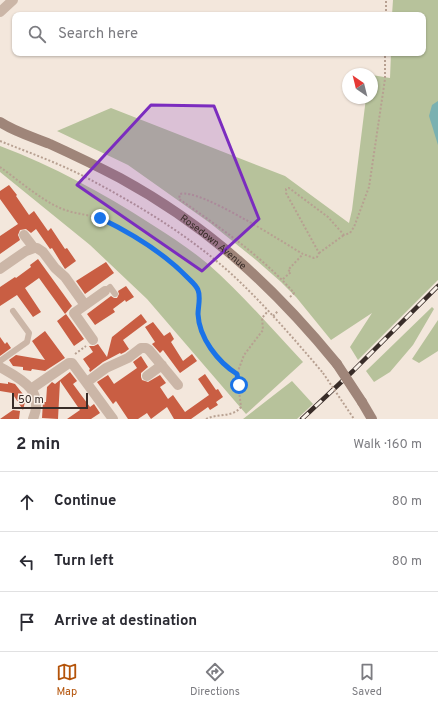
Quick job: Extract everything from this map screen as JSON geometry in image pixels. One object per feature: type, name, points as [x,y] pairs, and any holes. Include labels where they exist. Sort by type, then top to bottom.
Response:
[{"type":"street","points":[[2,7],[13,0]]},
{"type":"street","name":"Rosedown Avenue","points":[[2,124],[95,165],[157,199],[191,221],[259,278],[311,332],[337,364],[372,419]]},
{"type":"street","points":[[24,235],[30,249]]},
{"type":"street","points":[[0,269],[30,249],[43,252],[55,268],[65,277],[85,305]]},
{"type":"street","points":[[93,340],[74,313],[85,305],[110,292]]},
{"type":"street","points":[[87,382],[106,368],[128,358],[141,348],[146,348],[178,386]]},
{"type":"street","points":[[31,388],[69,363],[72,363],[113,419]]},
{"type":"street","points":[[147,376],[162,366]]},
{"type":"street","points":[[0,367],[22,379],[31,388],[36,404],[34,418]]},
{"type":"lane","points":[[0,361],[27,342],[29,333],[13,311]]},
{"type":"path","points":[[386,0],[386,12]]},
{"type":"path","points":[[294,293],[283,280],[212,222],[179,199],[180,194],[185,193],[203,199],[232,212],[303,254],[314,258],[317,257],[319,253],[344,235],[350,234],[369,186],[385,79],[385,56]]},
{"type":"path","points":[[0,141],[88,178],[127,200],[174,230],[208,255],[239,281],[297,342],[323,373],[354,419]]},
{"type":"path","points":[[0,166],[55,205],[79,214],[100,218],[109,222],[129,233],[179,269],[199,291],[198,316],[208,344],[213,351],[237,374]]},
{"type":"path","points":[[319,253],[286,193],[286,189],[290,188],[328,217],[344,235]]},
{"type":"path","points":[[283,280],[291,272],[288,270],[303,254]]},
{"type":"path","points":[[206,419],[218,415],[228,415],[238,411],[241,406],[237,374],[244,355],[263,330],[262,318],[268,311]]},
{"type":"path","points":[[72,363],[75,354],[93,340]]},
{"type":"highlighted area","points":[[151,105],[214,106],[259,219],[202,271],[77,185]]},
{"type":"green space","points":[[393,0],[438,0],[438,280],[358,360],[350,347],[372,313],[331,340],[296,297],[281,282],[210,223],[128,165],[57,131],[111,108],[285,176],[349,223],[352,210],[365,104],[378,104],[378,76],[390,78],[391,56],[426,56],[426,12],[392,12]]},
{"type":"green space","points":[[0,146],[39,162],[96,191],[187,248],[208,264],[233,287],[303,362],[246,414],[147,299],[90,245],[0,172]]},
{"type":"green space","points":[[432,307],[434,309],[413,345],[390,372],[374,382],[366,371]]},
{"type":"green space","points":[[438,320],[438,351],[419,363],[412,359]]},
{"type":"green space","points":[[292,381],[313,404],[297,419],[243,419]]},
{"type":"water","points":[[438,101],[438,145],[429,116],[432,105]]},
{"type":"building","points":[[9,185],[29,215],[34,211],[48,231],[51,228],[65,249],[67,248],[76,261],[65,269],[52,248],[50,249],[36,229],[31,233],[26,229],[20,230],[18,235],[20,240],[0,254],[0,236],[18,224],[0,199],[0,191]]},
{"type":"building","points":[[38,259],[72,306],[65,314],[39,278],[25,288],[41,312],[33,317],[17,295],[0,306],[0,287],[31,267],[30,265]]},
{"type":"building","points":[[106,262],[114,273],[85,294],[76,281]]},
{"type":"building","points":[[126,286],[134,297],[126,302],[125,300],[113,309],[115,312],[95,325],[87,314],[111,296],[117,298],[119,294],[118,291]]},
{"type":"building","points":[[66,314],[84,339],[74,346],[57,321]]},
{"type":"building","points":[[141,314],[147,322],[123,340],[129,349],[103,362],[90,372],[90,369],[83,359],[93,352],[89,346],[98,344],[107,357],[112,337]]},
{"type":"building","points":[[153,322],[164,336],[170,332],[174,339],[171,342],[183,361],[192,354],[197,361],[180,373],[163,350],[160,353],[152,344],[155,342],[145,327]]},
{"type":"building","points":[[45,331],[65,358],[45,371],[32,369],[31,371],[23,370],[23,367],[13,366],[9,360],[16,355],[45,360],[32,341]]},
{"type":"building","points":[[0,337],[5,344],[7,342],[11,348],[0,356]]},
{"type":"building","points":[[141,356],[148,367],[141,373],[142,380],[148,382],[160,375],[166,383],[160,387],[168,399],[173,395],[185,412],[209,395],[198,379],[205,374],[223,397],[216,402],[218,405],[210,410],[208,407],[191,419],[174,419],[167,407],[151,419],[147,413],[138,419],[128,419],[116,401],[113,404],[97,382],[108,375],[114,384],[137,368],[133,362]]},
{"type":"building","points":[[70,372],[77,381],[73,384],[90,407],[94,404],[100,413],[91,419],[67,419],[80,410],[60,381],[58,419],[42,418],[43,402],[46,402],[47,387],[52,382],[55,384]]},
{"type":"building","points":[[8,382],[15,384],[26,398],[23,410],[12,393],[0,391],[0,383],[8,384]]},
{"type":"building","points":[[13,410],[20,411],[19,419],[0,419]]},
{"type":"railway","points":[[302,419],[353,371],[438,286]]},
{"type":"route","points":[[100,218],[129,233],[179,269],[196,286],[199,291],[198,316],[204,335],[213,351],[237,374],[239,385]]}]
